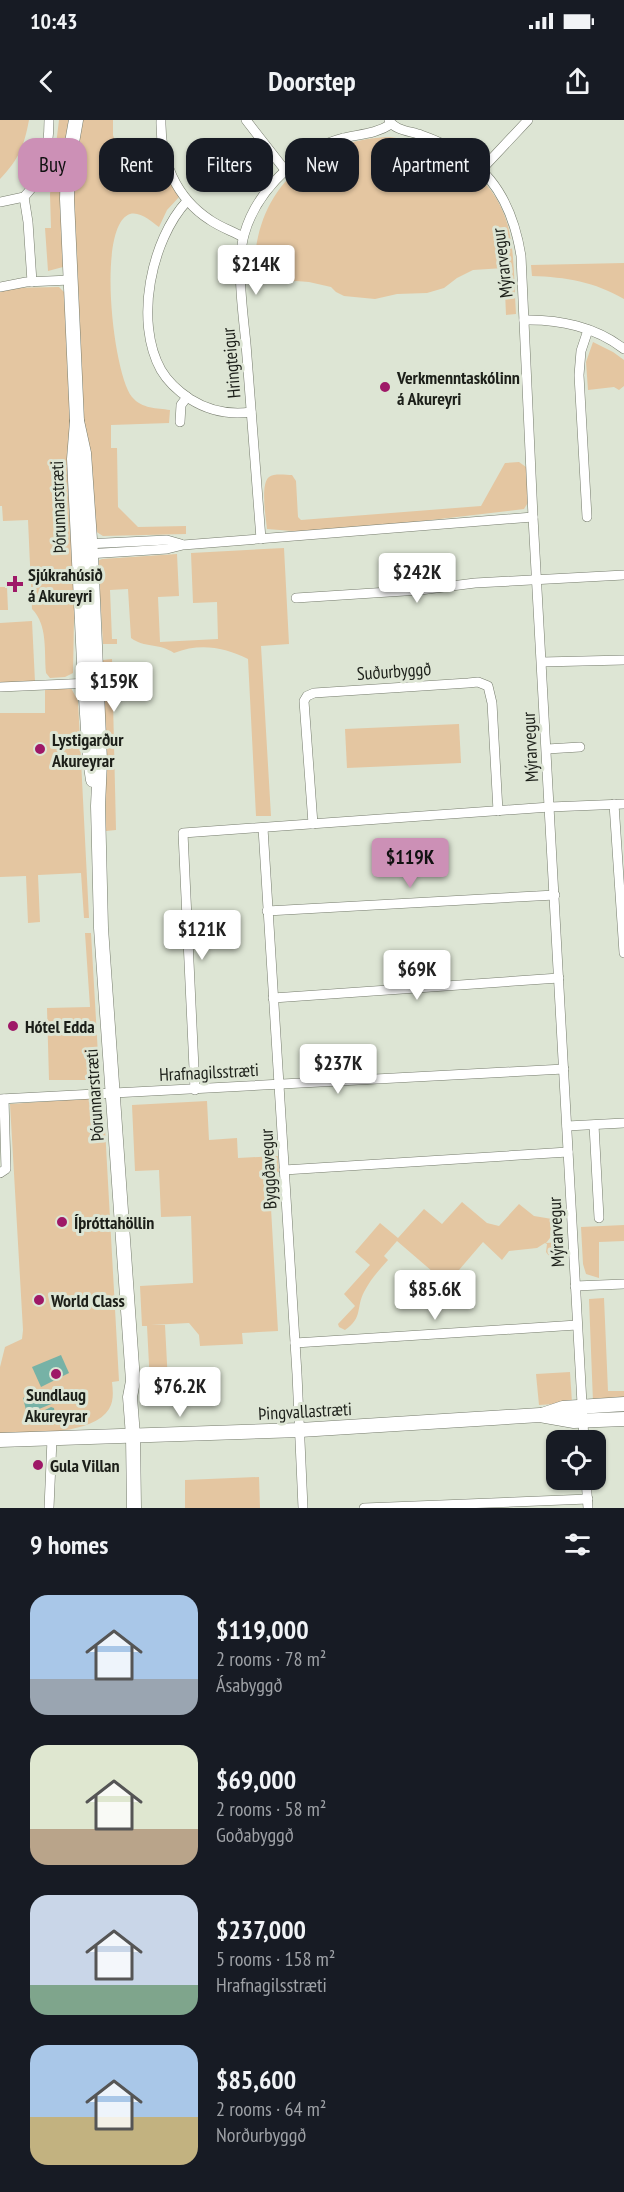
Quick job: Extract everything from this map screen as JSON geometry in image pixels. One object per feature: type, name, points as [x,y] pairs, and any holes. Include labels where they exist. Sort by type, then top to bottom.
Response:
[{"type":"street","points":[[0,202],[24,197],[38,178],[49,143],[49,120]]},
{"type":"street","name":"Þórunnarstræti","points":[[76,120],[68,165],[68,224],[77,421],[74,459],[84,549],[91,683],[100,761],[98,806],[101,928],[132,1381],[130,1397],[137,1436],[143,1508]]},
{"type":"street","points":[[161,120],[161,136],[167,166],[187,201],[211,221],[243,237]]},
{"type":"street","points":[[490,160],[528,120]]},
{"type":"street","points":[[250,122],[285,170]]},
{"type":"street","name":"Mýrarvegur","points":[[390,122],[397,128],[426,138]]},
{"type":"street","name":"Hringteigur","points":[[342,138],[379,131],[390,122]]},
{"type":"street","name":"Hringteigur","points":[[261,539],[242,301],[241,261],[243,237],[255,208],[264,192],[285,170]]},
{"type":"street","name":"Mýrarvegur","points":[[490,180],[506,202],[514,219],[521,256],[533,517],[583,1430]]},
{"type":"street","points":[[24,197],[32,282]]},
{"type":"street","points":[[187,201],[170,222],[154,262],[150,285],[150,339],[161,370],[170,382],[187,397],[208,408],[222,412],[236,414],[251,412]]},
{"type":"street","points":[[0,287],[70,280]]},
{"type":"street","points":[[524,320],[556,321],[588,330],[611,340],[624,349]]},
{"type":"street","points":[[587,517],[579,375],[581,351],[588,330]]},
{"type":"street","points":[[180,422],[181,405],[187,397]]},
{"type":"street","points":[[84,549],[167,540],[183,545],[533,517]]},
{"type":"street","points":[[296,598],[420,590],[476,583],[624,575]]},
{"type":"street","points":[[542,662],[624,660]]},
{"type":"street","name":"Suðurbyggð","points":[[313,824],[304,701],[307,696],[314,693],[468,682],[478,682],[488,686],[492,703],[498,811]]},
{"type":"street","points":[[0,687],[91,683]]},
{"type":"street","points":[[547,749],[580,747]]},
{"type":"street","points":[[195,1090],[183,833],[619,804],[624,952]]},
{"type":"street","name":"Byggðavegur","points":[[263,828],[280,1085],[303,1508]]},
{"type":"street","points":[[267,911],[555,895]]},
{"type":"street","points":[[273,998],[559,978]]},
{"type":"street","name":"Hrafnagilsstræti","points":[[2,1099],[564,1069]]},
{"type":"street","points":[[0,1173],[6,1169],[2,1099]]},
{"type":"street","points":[[567,1126],[624,1123]]},
{"type":"street","points":[[594,1125],[599,1218]]},
{"type":"street","points":[[284,1170],[568,1152]]},
{"type":"street","points":[[575,1286],[624,1284]]},
{"type":"street","points":[[295,1343],[577,1325]]},
{"type":"street","name":"Þingvallastræti","points":[[582,1414],[624,1404]]},
{"type":"street","name":"Þingvallastræti","points":[[0,1440],[300,1430],[582,1414],[624,1419]]},
{"type":"street","name":"Þórunnarstræti","points":[[134,1508],[137,1436]]},
{"type":"street","points":[[49,1508],[52,1439]]},
{"type":"street","points":[[364,1508],[588,1503]]},
{"type":"shaded area","points":[[0,120],[29,120],[25,138],[18,138],[18,155],[0,179]]},
{"type":"shaded area","points":[[59,120],[70,120],[68,138],[57,138]]},
{"type":"shaded area","points":[[79,120],[113,120],[114,138],[99,138],[99,192],[174,192],[174,188],[180,196],[167,210],[159,227],[142,215],[130,214],[120,224],[113,244],[111,301],[114,332],[125,383],[132,397],[140,404],[170,410],[169,423],[111,425],[111,448],[117,448],[118,507],[138,527],[186,526],[186,534],[103,536],[95,531],[83,416],[73,192],[87,192],[87,138],[76,138]]},
{"type":"shaded area","points":[[371,139],[371,192],[490,192],[491,190],[508,226],[513,259],[516,314],[506,315],[504,268],[473,270],[444,288],[427,293],[397,294],[375,299],[344,296],[331,287],[309,282],[255,284],[256,253],[261,225],[272,200],[285,183],[285,192],[359,192],[359,141]]},
{"type":"shaded area","points":[[50,192],[62,192],[63,267],[48,271],[45,228],[51,228]]},
{"type":"shaded area","points":[[624,263],[624,299],[602,288],[580,282],[532,276],[531,265]]},
{"type":"shaded area","points":[[59,287],[64,292],[72,407],[77,618],[74,619],[73,673],[65,677],[50,678],[46,673],[43,630],[32,609],[28,520],[3,521],[2,506],[0,506],[0,291],[8,288]]},
{"type":"shaded area","points":[[593,342],[624,360],[624,386],[619,390],[614,387],[588,390],[586,362]]},
{"type":"shaded area","points":[[519,462],[526,467],[529,501],[524,509],[346,530],[267,529],[265,487],[269,477],[274,475],[292,475],[296,481],[298,517],[301,520],[481,506],[505,463]]},
{"type":"shaded area","points":[[284,548],[289,644],[261,646],[271,816],[256,816],[248,659],[220,649],[202,647],[174,653],[136,641],[131,638],[128,589],[110,590],[112,639],[117,639],[117,644],[103,644],[100,597],[95,587],[95,562],[102,559],[177,554],[179,596],[158,597],[160,642],[218,639],[217,602],[193,603],[191,553]]},
{"type":"shaded area","points":[[0,587],[7,587],[8,610],[0,610]]},
{"type":"shaded area","points":[[32,621],[35,682],[0,683],[0,623]]},
{"type":"shaded area","points":[[112,659],[116,830],[106,831],[103,660]]},
{"type":"shaded area","points":[[45,688],[71,688],[78,701],[89,918],[84,918],[81,873],[38,875],[40,922],[28,923],[26,876],[0,877],[0,713],[45,713]]},
{"type":"shaded area","points":[[459,724],[461,763],[347,768],[345,729]]},
{"type":"shaded area","points":[[85,933],[91,933],[99,1072],[93,1080],[49,1080],[47,1008],[90,1007]]},
{"type":"shaded area","points":[[95,1098],[104,1110],[119,1381],[112,1382],[113,1392],[109,1409],[90,1424],[62,1431],[7,1435],[0,1433],[0,1367],[5,1347],[22,1339],[23,1330],[10,1104]]},
{"type":"shaded area","points":[[207,1101],[209,1140],[237,1138],[238,1158],[278,1156],[279,1172],[269,1173],[278,1331],[242,1333],[243,1344],[200,1346],[199,1335],[189,1323],[151,1325],[165,1325],[168,1383],[150,1384],[147,1326],[142,1326],[140,1286],[193,1283],[191,1216],[161,1217],[159,1170],[135,1171],[132,1105]]},
{"type":"shaded area","points":[[462,1202],[487,1223],[499,1226],[519,1204],[534,1216],[552,1219],[550,1238],[546,1243],[560,1242],[562,1245],[557,1256],[549,1256],[545,1243],[537,1248],[509,1251],[502,1260],[483,1242],[447,1284],[397,1241],[384,1256],[388,1260],[364,1292],[357,1317],[351,1326],[345,1330],[339,1327],[338,1324],[355,1306],[344,1294],[370,1265],[355,1252],[380,1223],[398,1238],[424,1209],[442,1224]]},
{"type":"shaded area","points":[[624,1225],[624,1241],[599,1242],[599,1278],[586,1274],[583,1264],[581,1227]]},
{"type":"shaded area","points":[[604,1298],[608,1391],[624,1391],[624,1401],[593,1402],[589,1299]]},
{"type":"shaded area","points":[[570,1372],[572,1403],[539,1405],[536,1374]]},
{"type":"shaded area","points":[[259,1477],[260,1508],[185,1508],[185,1480]]},
{"type":"water","points":[[61,1355],[69,1373],[41,1387],[32,1367]]},
{"type":"water","points":[[51,1390],[56,1402],[27,1414],[23,1398],[27,1400]]},
{"type":"water","points":[[51,1407],[54,1408],[55,1416],[43,1422],[39,1413]]},
{"type":"place","name":"Verkmenntaskólinn á Akureyri","points":[[385,387]]},
{"type":"place","name":"Sjúkrahúsið á Akureyri","points":[[15,584]]},
{"type":"place","name":"Lystigarður Akureyrar","points":[[40,749]]},
{"type":"place","name":"Hótel Edda","points":[[13,1026]]},
{"type":"place","name":"Íþróttahöllin","points":[[62,1222]]},
{"type":"place","name":"World Class","points":[[39,1300]]},
{"type":"place","name":"Sundlaug Akureyrar","points":[[56,1374]]},
{"type":"place","name":"Gula Villan","points":[[38,1465]]}]
